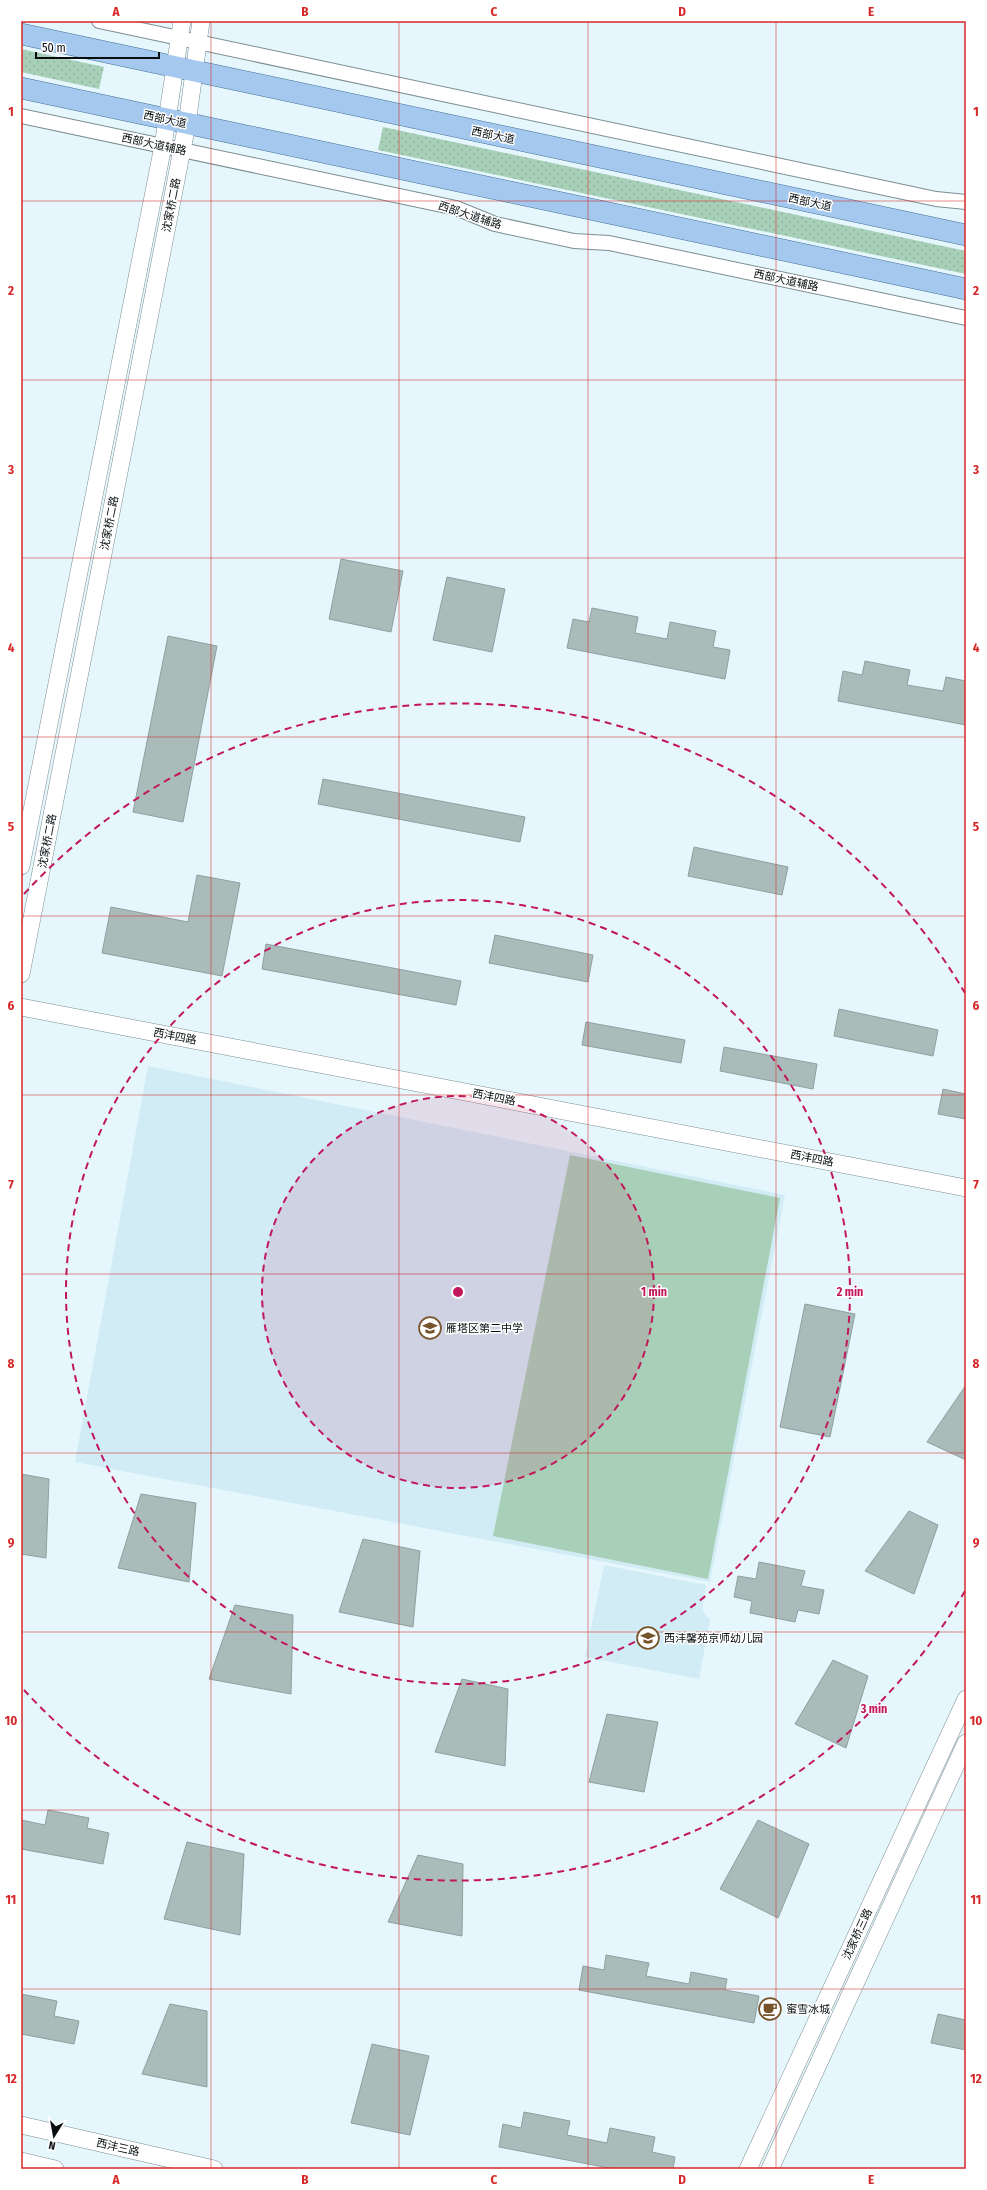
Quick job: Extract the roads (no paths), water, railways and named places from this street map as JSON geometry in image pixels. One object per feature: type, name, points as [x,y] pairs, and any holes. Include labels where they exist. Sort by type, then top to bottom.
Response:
[{"type":"main road","name":"西部大道","points":[[21,34],[966,235]]},
{"type":"main road","name":"西部大道","points":[[21,88],[966,289]]},
{"type":"street","points":[[98,21],[936,199],[966,202]]},
{"type":"street","points":[[182,21],[180,38],[185,69]]},
{"type":"street","points":[[185,69],[198,42],[201,21]]},
{"type":"street","name":"沈家桥二路","points":[[21,974],[182,150],[177,122],[185,69]]},
{"type":"street","name":"西部大道辅路","points":[[21,116],[456,208],[495,224],[574,240],[609,243],[966,318]]},
{"type":"street","name":"沈家桥二路","points":[[21,866],[163,146],[177,122]]},
{"type":"street","name":"西沣四路","points":[[21,1007],[966,1188]]},
{"type":"street","name":"沈家桥三路","points":[[748,2169],[966,1699]]},
{"type":"street","name":"沈家桥三路","points":[[770,2169],[966,1743]]},
{"type":"street","name":"西沣三路","points":[[21,2125],[214,2169]]},
{"type":"street","points":[[21,2161],[55,2169]]},
{"type":"place","name":"雁塔区第二中学","points":[[430,1328]]},
{"type":"place","name":"西沣馨苑京师幼儿园","points":[[648,1638]]},
{"type":"place","name":"蜜雪冰城","points":[[770,2009]]}]
